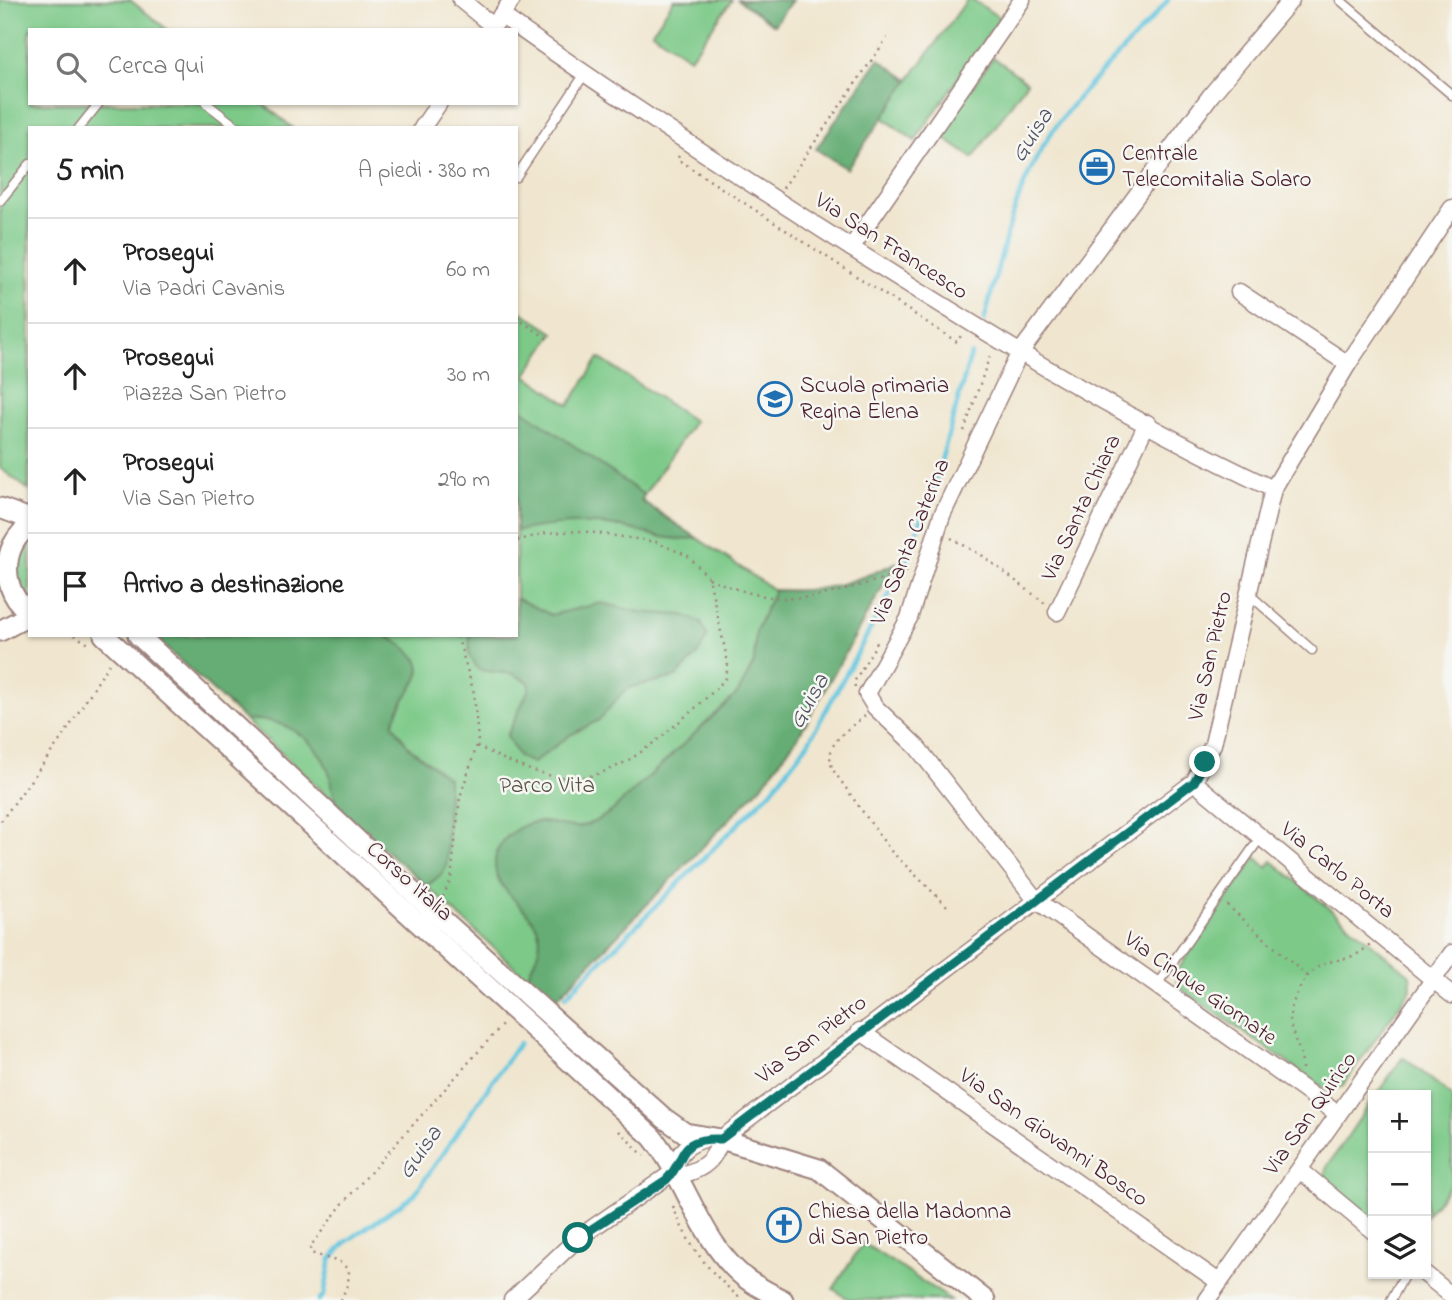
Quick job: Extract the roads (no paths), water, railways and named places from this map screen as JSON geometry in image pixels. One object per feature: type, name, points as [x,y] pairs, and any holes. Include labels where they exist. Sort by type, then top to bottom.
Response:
[{"type":"street","name":"Via San Francesco","points":[[461,0],[495,24]]},
{"type":"street","points":[[495,24],[512,0]]},
{"type":"street","points":[[851,248],[1022,0]]},
{"type":"street","name":"Via Santa Caterina","points":[[1036,900],[917,747],[863,693],[909,618],[935,531],[1019,354],[1211,95],[1291,0]]},
{"type":"street","name":"Via San Francesco","points":[[518,37],[584,75],[1019,354],[1273,489]]},
{"type":"street","points":[[423,126],[438,105]]},
{"type":"street","name":"Via San Pietro","points":[[675,1171],[676,1163],[684,1150],[714,1138],[1194,782],[1213,744],[1273,489],[1348,364],[1452,208]]},
{"type":"street","points":[[1239,292],[1348,364]]},
{"type":"street","name":"Via Santa Chiara","points":[[1057,612],[1147,423]]},
{"type":"street","points":[[0,508],[28,518]]},
{"type":"street","points":[[28,527],[14,537],[1,559],[2,590],[28,611]]},
{"type":"street","points":[[0,631],[28,614]]},
{"type":"street","name":"Corso Italia","points":[[140,637],[434,912],[685,1133],[714,1138]]},
{"type":"street","name":"Corso Italia","points":[[111,642],[652,1137],[675,1171],[713,1241],[730,1264],[755,1285],[783,1300]]},
{"type":"street","name":"Via Carlo Porta","points":[[1194,782],[1452,995]]},
{"type":"street","name":"Via Cinque Giornate","points":[[1036,900],[1338,1114]]},
{"type":"street","name":"Via San Quirico","points":[[1207,1300],[1452,953]]},
{"type":"street","name":"Via San Giovanni Bosco","points":[[860,1031],[1219,1282]]},
{"type":"street","points":[[512,1300],[578,1238],[675,1171],[684,1174],[705,1166],[717,1150],[714,1138],[797,1160],[834,1178],[985,1300]]},
{"type":"street","points":[[1300,1170],[1368,1227]]},
{"type":"street","points":[[1431,1279],[1452,1296]]},
{"type":"lane","points":[[1340,0],[1452,95]]},
{"type":"lane","points":[[518,174],[584,75]]},
{"type":"lane","points":[[81,126],[97,105]]},
{"type":"lane","points":[[209,105],[235,126]]},
{"type":"lane","points":[[0,201],[28,166]]},
{"type":"lane","points":[[1249,594],[1312,650]]},
{"type":"lane","points":[[1156,986],[1260,838]]},
{"type":"lane","points":[[1391,1300],[1402,1279]]},
{"type":"waterway","name":"Guisa","points":[[984,321],[1014,210],[1042,148],[1085,90],[1168,0]]},
{"type":"waterway","name":"Guisa","points":[[566,996],[771,791],[808,743],[904,568],[937,475],[971,354]]},
{"type":"waterway","name":"Guisa","points":[[319,1300],[324,1295],[331,1259],[346,1242],[414,1195],[519,1043]]},
{"type":"place","name":"Centrale Telecomitalia Solaro","points":[[1097,167]]},
{"type":"place","name":"Scuola primaria Regina Elena","points":[[775,399]]},
{"type":"place","name":"Chiesa della Madonna di San Pietro","points":[[784,1225]]},
{"type":"park label","name":"Parco Vita","points":[[547,786]]}]
